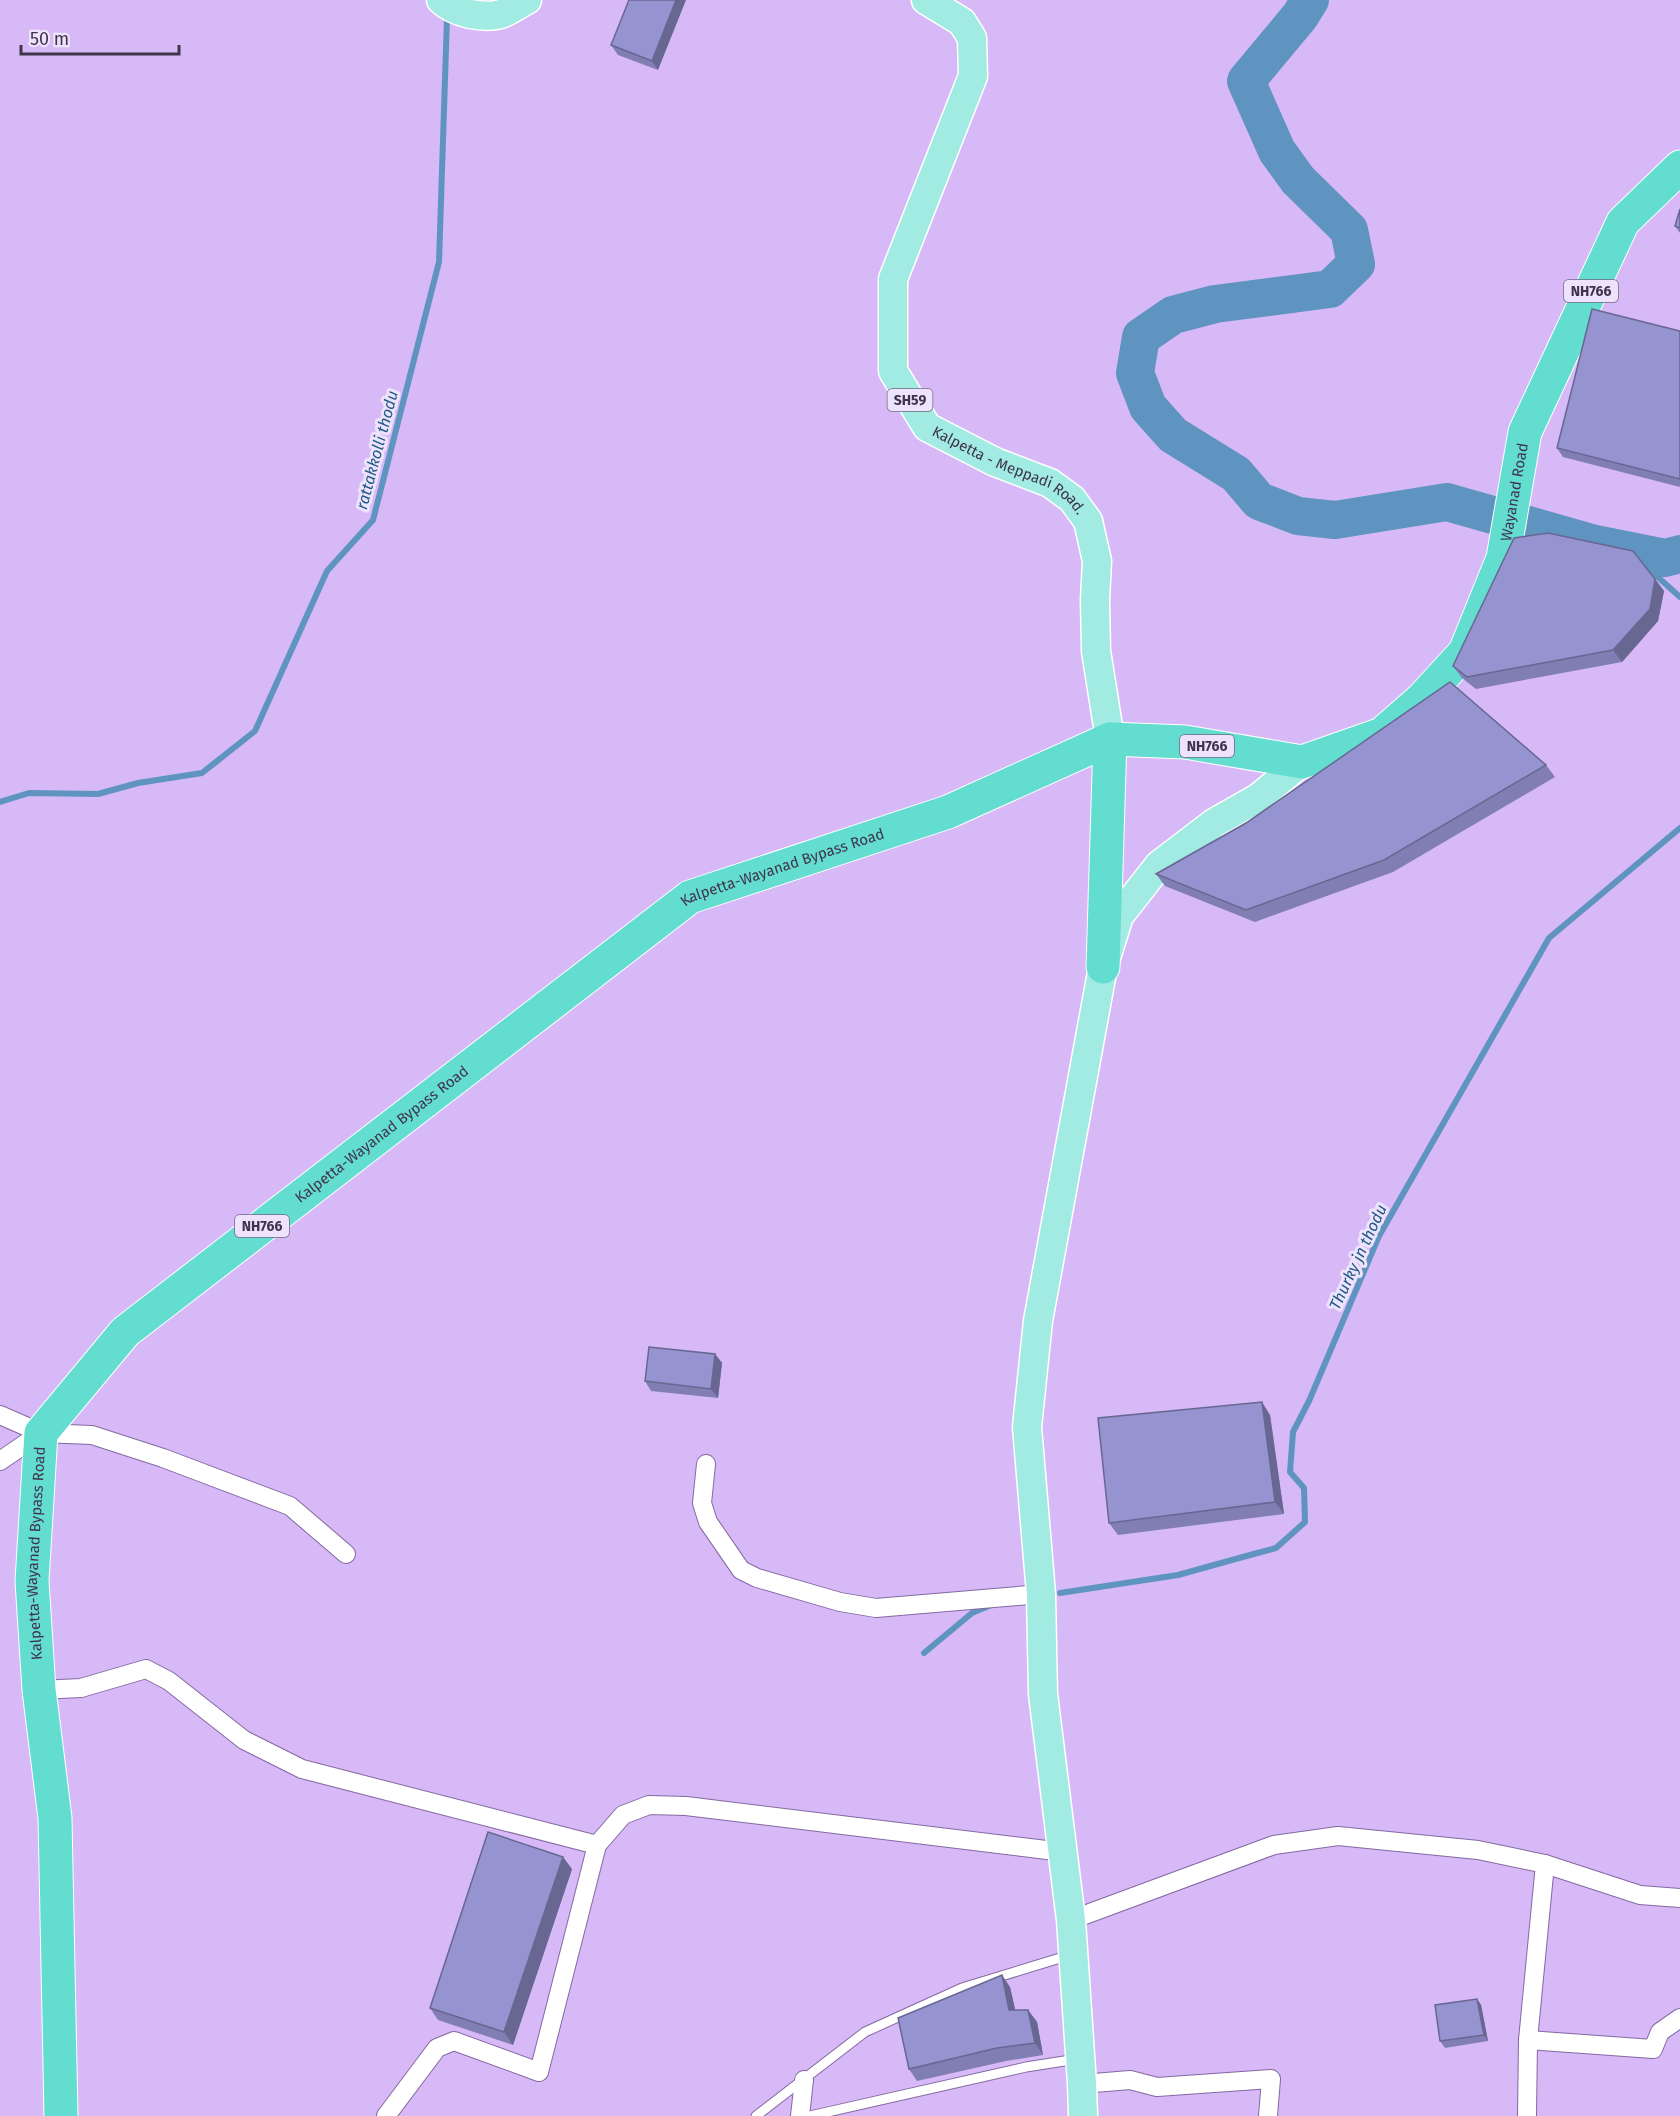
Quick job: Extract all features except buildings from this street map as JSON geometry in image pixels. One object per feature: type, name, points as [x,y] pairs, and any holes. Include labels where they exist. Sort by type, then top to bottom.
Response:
[{"type":"highway","name":"Wayanad Road","points":[[1302,762],[1382,734],[1422,699],[1465,652],[1503,558],[1525,432],[1623,222],[1680,167]]},
{"type":"highway","name":"Kalpetta-Wayanad Bypass Road","points":[[62,2116],[55,1818],[39,1690],[32,1581],[40,1432],[125,1332],[690,897],[948,812],[1110,739],[1185,742],[1302,762]]},
{"type":"highway","points":[[1103,967],[1110,739]]},
{"type":"main road","points":[[441,0],[448,7],[474,15],[500,14],[527,0]]},
{"type":"main road","name":"Kalpetta - Meppadi Road.","points":[[926,0],[962,21],[972,38],[973,76],[893,279],[893,371],[927,427],[995,462],[1050,483],[1072,499],[1088,521],[1097,561],[1096,651],[1110,739]]},
{"type":"main road","points":[[1083,2116],[1071,1920],[1043,1694],[1041,1594],[1027,1427],[1038,1321],[1103,967],[1119,916],[1159,865],[1214,823],[1258,798],[1302,762]]},
{"type":"street","points":[[0,1415],[40,1432],[92,1435],[163,1458],[290,1506],[346,1554]]},
{"type":"street","points":[[0,1461],[40,1432]]},
{"type":"street","points":[[706,1464],[702,1503],[708,1522],[741,1570],[757,1578],[840,1602],[876,1608],[1041,1594]]},
{"type":"street","points":[[39,1690],[81,1688],[146,1669],[169,1681],[244,1740],[302,1768],[597,1845]]},
{"type":"street","points":[[386,2116],[438,2048],[454,2041],[539,2072],[597,1845],[623,1815],[649,1805],[686,1806],[1063,1852]]},
{"type":"street","points":[[1071,1920],[1274,1845],[1338,1836],[1478,1850],[1545,1864],[1640,1895],[1680,1898]]},
{"type":"street","points":[[1527,2116],[1528,2040],[1545,1864]]},
{"type":"street","points":[[1528,2040],[1653,2049],[1660,2032],[1680,2018]]},
{"type":"street","points":[[1081,2072],[1130,2079],[1157,2087],[1271,2079],[1268,2116]]},
{"type":"street","points":[[800,2116],[804,2080]]},
{"type":"lane","points":[[756,2116],[865,2032],[962,1988],[1072,1954]]},
{"type":"lane","points":[[810,2116],[1026,2067],[1081,2072]]},
{"type":"waterway","points":[[1310,0],[1300,16],[1246,81],[1277,151],[1298,180],[1349,230],[1356,264],[1330,289],[1215,304],[1173,315],[1141,337],[1135,373],[1148,407],[1173,435],[1236,474],[1259,501],[1298,516],[1335,520],[1447,502],[1595,544],[1665,558],[1680,554]]},
{"type":"waterway","name":"rattakkolli thodu","points":[[0,802],[29,793],[98,794],[138,783],[202,773],[255,731],[327,571],[373,520],[439,262],[447,18]]},
{"type":"waterway","name":"Thurky jn thodu","points":[[1629,551],[1680,597]]},
{"type":"waterway","name":"Thurky jn thodu","points":[[1060,1593],[1178,1575],[1276,1548],[1305,1522],[1304,1488],[1290,1472],[1293,1432],[1309,1401],[1379,1236],[1549,938],[1680,828]]},
{"type":"waterway","name":"Thurky jn thodu","points":[[924,1653],[972,1613],[991,1605]]}]
